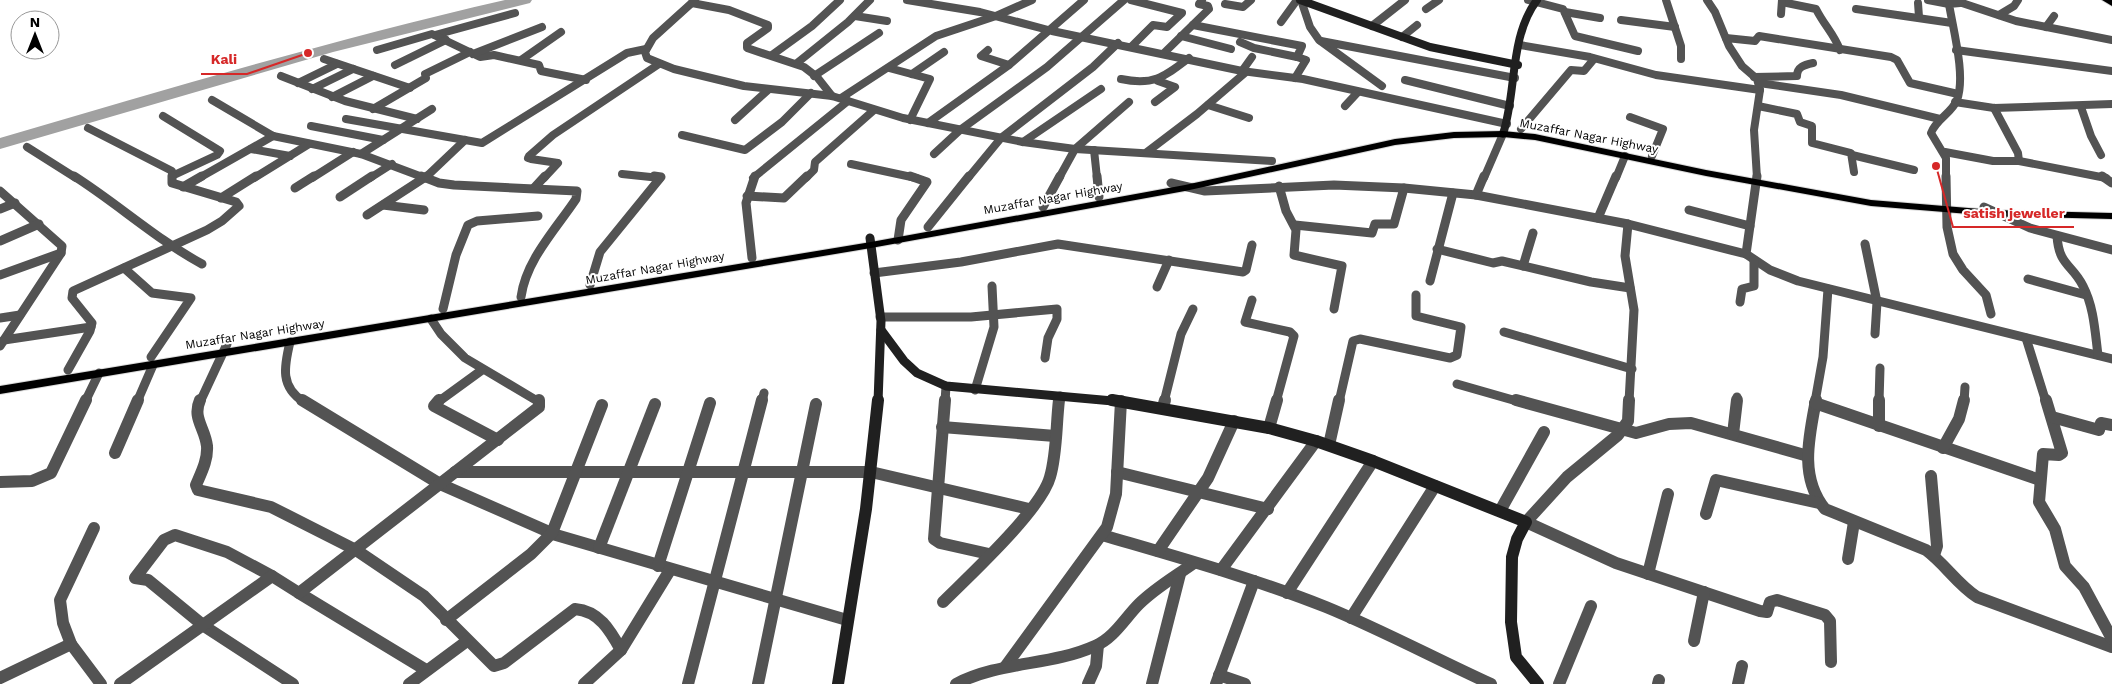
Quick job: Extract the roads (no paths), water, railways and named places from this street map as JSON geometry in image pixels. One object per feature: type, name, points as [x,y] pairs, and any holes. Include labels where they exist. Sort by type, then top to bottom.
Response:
[{"type":"main road","points":[[2106,0],[2112,4]]},
{"type":"main road","name":"Muzaffar Nagar Highway","points":[[225,349],[290,342],[431,319],[899,236],[1186,188],[1395,142],[1505,129],[1625,156],[1871,203],[2112,216]]},
{"type":"main road","name":"Muzaffar Nagar Highway","points":[[899,236],[928,227],[1171,184],[1360,142],[1450,130],[1521,129],[1652,156],[1758,181]]},
{"type":"main road","name":"Muzaffar Nagar Highway","points":[[1989,210],[2112,211]]},
{"type":"main road","name":"Muzaffar Nagar Highway","points":[[0,381],[68,370],[152,361],[443,309],[752,258],[870,242]]},
{"type":"main road","name":"Muzaffar Nagar Highway","points":[[0,390],[99,373],[152,361]]},
{"type":"street","points":[[772,56],[812,26],[840,0]]},
{"type":"street","points":[[797,64],[855,16],[870,0]]},
{"type":"street","points":[[908,0],[934,2],[1050,30],[1244,71],[1295,78],[1505,129]]},
{"type":"street","points":[[752,258],[747,222],[747,196],[753,178],[845,99],[936,36],[996,16],[1032,0]]},
{"type":"street","points":[[928,123],[1009,65],[1084,0]]},
{"type":"street","points":[[934,154],[960,130],[1047,67],[1124,0]]},
{"type":"street","points":[[1131,0],[1182,13],[1167,27],[1153,26],[1132,46]]},
{"type":"street","points":[[1164,53],[1210,8],[1200,4],[1202,0]]},
{"type":"street","points":[[1225,4],[1243,8],[1251,0]]},
{"type":"street","points":[[1299,0],[1311,2],[1402,37],[1448,51],[1518,65]]},
{"type":"street","points":[[1281,22],[1299,0]]},
{"type":"street","points":[[1299,0],[1310,27],[1321,41],[1382,86]]},
{"type":"street","points":[[1372,26],[1405,0]]},
{"type":"street","points":[[1426,9],[1439,0]]},
{"type":"street","points":[[1476,196],[1505,129],[1527,13],[1534,0],[1561,8],[1565,12],[1573,35],[1638,51]]},
{"type":"street","points":[[1666,0],[1681,46],[1681,59]]},
{"type":"street","points":[[1707,0],[1742,66],[1758,83],[1758,106],[1754,130],[1758,181],[1746,254]]},
{"type":"street","points":[[1928,0],[1950,4],[1962,1],[1999,15],[2046,27],[2112,40]]},
{"type":"street","points":[[1999,15],[2014,6],[2018,0]]},
{"type":"street","points":[[1781,14],[1782,1],[1816,9],[1826,29],[1834,34],[1840,50]]},
{"type":"street","points":[[832,96],[814,76],[797,64],[751,50],[746,46],[768,28],[768,25],[729,10],[693,2],[653,38],[644,52],[647,58],[659,64],[768,90],[832,96],[910,120],[1023,142],[1075,149],[1272,161]]},
{"type":"street","points":[[1918,3],[1919,17]]},
{"type":"street","points":[[1950,4],[1956,50],[1956,98],[1940,119],[1932,134],[1932,138],[1945,152],[1993,161],[2019,161],[2100,176],[2107,178],[2112,183]]},
{"type":"street","points":[[1856,9],[1952,23]]},
{"type":"street","points":[[1565,12],[1600,18]]},
{"type":"street","points":[[377,50],[426,35],[435,35],[515,13]]},
{"type":"street","points":[[855,16],[887,21]]},
{"type":"street","points":[[2046,27],[2054,16]]},
{"type":"street","points":[[1621,20],[1675,27]]},
{"type":"street","points":[[1193,24],[1302,46],[1297,57]]},
{"type":"street","points":[[1402,37],[1417,25]]},
{"type":"street","points":[[327,129],[410,88],[426,78],[425,74],[472,53],[542,27]]},
{"type":"street","points":[[521,60],[561,32]]},
{"type":"street","points":[[814,76],[879,33]]},
{"type":"street","points":[[435,35],[480,57],[494,55],[521,60],[537,64],[541,71],[586,80]]},
{"type":"street","points":[[1181,36],[1231,49]]},
{"type":"street","points":[[1726,38],[1754,41],[1758,36],[1765,36],[1895,58],[1904,69],[1906,80],[1910,83],[1994,108],[2081,107],[2112,104]]},
{"type":"street","points":[[395,65],[446,40]]},
{"type":"street","points":[[1321,41],[1515,78]]},
{"type":"street","points":[[1582,56],[1593,41]]},
{"type":"street","points":[[1240,42],[1254,48],[1306,60],[1295,78]]},
{"type":"street","points":[[928,227],[1001,138],[1093,67],[1118,43]]},
{"type":"street","points":[[1520,45],[1594,58],[1656,74],[1758,83],[1842,95],[1940,119]]},
{"type":"street","points":[[346,119],[465,140],[486,141],[631,52],[646,49]]},
{"type":"street","points":[[988,50],[980,56],[1009,65]]},
{"type":"street","points":[[1956,50],[2112,71]]},
{"type":"street","points":[[912,74],[944,52]]},
{"type":"street","points":[[1147,152],[1208,105],[1244,71],[1252,57]]},
{"type":"street","points":[[1158,81],[1188,58]]},
{"type":"street","points":[[1521,129],[1571,70],[1584,72],[1594,58]]},
{"type":"street","points":[[324,59],[410,88]]},
{"type":"street","points":[[1758,83],[1797,76],[1797,71],[1800,70],[1801,66],[1813,62]]},
{"type":"street","points":[[298,83],[337,64]]},
{"type":"street","points":[[534,188],[558,163],[529,159],[530,156],[560,131],[659,64]]},
{"type":"street","points":[[889,68],[928,78],[930,81],[910,120]]},
{"type":"street","points":[[312,89],[353,69]]},
{"type":"street","points":[[281,76],[332,96],[370,108],[417,119]]},
{"type":"street","points":[[332,96],[373,76]]},
{"type":"street","points":[[1121,79],[1144,83],[1158,81],[1175,87],[1154,102]]},
{"type":"street","points":[[1405,80],[1510,106]]},
{"type":"street","points":[[1023,142],[1100,89]]},
{"type":"street","points":[[735,120],[768,90]]},
{"type":"street","points":[[1345,106],[1358,92]]},
{"type":"street","points":[[682,135],[745,150],[782,122],[811,94]]},
{"type":"street","points":[[212,100],[273,136],[357,153],[454,185],[572,190],[578,193],[529,268],[523,281],[521,297]]},
{"type":"street","points":[[1043,207],[1075,149],[1129,102]]},
{"type":"street","points":[[1208,105],[1249,118]]},
{"type":"street","points":[[1758,106],[1797,114],[1800,122],[1812,126],[1812,143],[1914,170]]},
{"type":"street","points":[[2081,107],[2091,136],[2101,155]]},
{"type":"street","points":[[1994,108],[2018,153],[2019,161]]},
{"type":"street","points":[[296,188],[357,153],[384,140],[432,109]]},
{"type":"street","points":[[747,196],[780,199],[787,197],[814,170],[815,162],[874,110]]},
{"type":"street","points":[[163,116],[220,151],[217,155],[172,176]]},
{"type":"street","points":[[1630,117],[1663,129],[1652,156]]},
{"type":"street","points":[[311,126],[384,140]]},
{"type":"street","points":[[68,370],[92,323],[88,315],[70,294],[77,288],[171,247],[222,221],[239,206],[236,202],[172,183],[172,171],[88,128]]},
{"type":"street","points":[[183,187],[273,136]]},
{"type":"street","points":[[367,215],[426,177],[465,140]]},
{"type":"street","points":[[221,198],[309,144]]},
{"type":"street","points":[[27,147],[100,193],[171,247],[202,264]]},
{"type":"street","points":[[251,148],[290,156]]},
{"type":"street","points":[[1094,150],[1099,197]]},
{"type":"street","points":[[1945,152],[1947,227],[1953,254],[1963,270],[1986,295],[1991,314]]},
{"type":"street","points":[[1852,155],[1854,172]]},
{"type":"street","points":[[1598,218],[1625,156]]},
{"type":"street","points":[[340,197],[392,164]]},
{"type":"street","points":[[852,164],[922,179],[927,182],[905,212],[899,236]]},
{"type":"street","points":[[590,285],[600,252],[661,177],[622,174]]},
{"type":"street","points":[[1171,184],[1186,188],[1216,191],[1334,184],[1404,188],[1476,196],[1598,218],[1746,254],[1782,276],[1828,289],[2112,359]]},
{"type":"street","points":[[1279,186],[1286,211],[1295,225],[1294,255],[1342,266],[1334,309]]},
{"type":"street","points":[[1295,225],[1372,233],[1375,224],[1394,224],[1404,188]]},
{"type":"street","points":[[0,191],[62,246],[61,253],[2,343]]},
{"type":"street","points":[[1430,281],[1453,193]]},
{"type":"street","points":[[0,210],[15,203]]},
{"type":"street","points":[[383,205],[424,210]]},
{"type":"street","points":[[1689,210],[1750,226]]},
{"type":"street","points":[[1989,210],[2011,222],[2112,250]]},
{"type":"street","points":[[443,309],[456,255],[468,225],[477,221],[538,216]]},
{"type":"street","points":[[0,241],[39,224]]},
{"type":"street","points":[[1533,683],[1516,657],[1511,622],[1512,557],[1517,539],[1526,522],[1567,476],[1622,431],[1630,414],[1634,310],[1625,256],[1628,224]]},
{"type":"street","points":[[1523,266],[1533,233]]},
{"type":"street","points":[[2057,236],[2058,253],[2077,276],[2086,295],[2096,332],[2098,355]]},
{"type":"street","points":[[838,684],[871,472],[878,407],[882,330],[870,242]]},
{"type":"street","points":[[874,273],[961,262],[1058,244],[1243,272],[1246,270],[1252,245]]},
{"type":"street","points":[[1865,244],[1877,302],[1875,334]]},
{"type":"street","points":[[1437,249],[1493,263],[1502,262],[1591,282],[1630,288]]},
{"type":"street","points":[[0,275],[61,253]]},
{"type":"street","points":[[1157,288],[1169,260]]},
{"type":"street","points":[[1740,302],[1742,289],[1754,286],[1754,260]]},
{"type":"street","points":[[115,453],[152,361],[191,298],[152,293],[124,268]]},
{"type":"street","points":[[2028,279],[2086,295]]},
{"type":"street","points":[[975,390],[994,327],[995,315],[992,286]]},
{"type":"street","points":[[1819,503],[1813,490],[1808,456],[1810,423],[1823,357],[1828,289]]},
{"type":"street","points":[[1328,445],[1353,341],[1360,339],[1450,358],[1457,355],[1461,327],[1416,316],[1416,295]]},
{"type":"street","points":[[1252,300],[1246,322],[1290,332],[1294,336],[1269,428]]},
{"type":"street","points":[[880,317],[949,318],[1057,309],[1059,312],[1048,338],[1045,358]]},
{"type":"street","points":[[1163,407],[1181,334],[1193,309]]},
{"type":"street","points":[[0,318],[20,315]]},
{"type":"street","points":[[300,593],[498,440],[533,412],[541,403],[482,370],[453,350],[441,336],[431,319]]},
{"type":"street","points":[[2,343],[91,327]]},
{"type":"street","points":[[882,330],[904,361],[917,373],[946,386],[975,390],[1121,401],[1163,407],[1269,428],[1316,441],[1373,461],[1500,511],[1577,547],[1648,574],[1764,612],[1768,611],[1772,600],[1777,600],[1825,615],[1830,621],[1831,662]]},
{"type":"street","points":[[1504,332],[1632,369]]},
{"type":"street","points":[[2026,338],[2062,453],[2059,455],[2043,454],[2038,498],[2055,529],[2066,566],[2084,587],[2112,639]]},
{"type":"street","points":[[290,342],[285,378],[292,394],[440,484],[552,533],[664,568],[848,620]]},
{"type":"street","points":[[225,349],[196,409],[196,421],[204,434],[208,448],[207,460],[196,485],[198,490],[208,494],[271,507],[356,550],[424,596],[490,664],[499,666],[572,610],[580,608],[598,617],[607,625],[621,650]]},
{"type":"street","points":[[1879,426],[1880,368]]},
{"type":"street","points":[[482,370],[440,399],[434,406],[498,440]]},
{"type":"street","points":[[0,482],[40,479],[51,473],[99,373]]},
{"type":"street","points":[[1457,384],[1622,431],[1636,433],[1650,428],[1691,423],[1808,456]]},
{"type":"street","points":[[946,386],[934,539],[940,543],[989,554]]},
{"type":"street","points":[[1943,448],[1962,416],[1965,406],[1965,387]]},
{"type":"street","points":[[688,684],[764,394]]},
{"type":"street","points":[[943,602],[1029,509],[1049,481],[1060,396]]},
{"type":"street","points":[[1733,434],[1737,397]]},
{"type":"street","points":[[1005,667],[1102,535],[1112,513],[1117,472],[1121,401]]},
{"type":"street","points":[[584,684],[621,650],[664,568],[687,472],[710,403]]},
{"type":"street","points":[[1815,403],[2040,480]]},
{"type":"street","points":[[599,548],[655,404]]},
{"type":"street","points":[[758,684],[816,404]]},
{"type":"street","points":[[446,620],[531,554],[552,533],[602,405]]},
{"type":"street","points":[[2052,418],[2099,430],[2101,424],[2112,425]]},
{"type":"street","points":[[1158,552],[1199,492],[1234,421]]},
{"type":"street","points":[[942,427],[1055,436]]},
{"type":"street","points":[[1500,511],[1532,457],[1544,432]]},
{"type":"street","points":[[1221,570],[1268,509],[1316,441]]},
{"type":"street","points":[[1287,593],[1373,461]]},
{"type":"street","points":[[455,472],[871,472],[1029,509]]},
{"type":"street","points":[[1117,472],[1268,509]]},
{"type":"street","points":[[1931,476],[1937,546],[1934,555]]},
{"type":"street","points":[[1706,514],[1716,480],[1819,503],[1835,514],[1934,555],[1960,586],[1977,596],[2112,639]]},
{"type":"street","points":[[1350,618],[1435,486]]},
{"type":"street","points":[[1648,574],[1668,494]]},
{"type":"street","points":[[1848,560],[1854,522]]},
{"type":"street","points":[[94,528],[60,600],[63,623],[71,644],[101,684]]},
{"type":"street","points":[[293,684],[204,626],[148,580],[136,578],[137,573],[168,537],[175,535],[227,552],[272,576],[426,670]]},
{"type":"street","points":[[1102,535],[1221,570],[1287,593],[1350,618],[1491,684]]},
{"type":"street","points":[[956,684],[970,677],[1005,667],[1064,656],[1098,645],[1145,598],[1194,562]]},
{"type":"street","points":[[1152,684],[1172,612],[1180,574]]},
{"type":"street","points":[[120,684],[272,576]]},
{"type":"street","points":[[1245,684],[1217,679],[1254,581]]},
{"type":"street","points":[[1694,641],[1704,592]]},
{"type":"street","points":[[1559,684],[1591,606]]},
{"type":"street","points":[[409,684],[467,642]]},
{"type":"street","points":[[0,678],[71,644]]},
{"type":"street","points":[[1088,684],[1097,661],[1098,645]]},
{"type":"street","points":[[1738,684],[1742,666]]},
{"type":"waterway","points":[[0,144],[327,49],[525,0]]},
{"type":"place","name":"Kali","points":[[308,53]]},
{"type":"place","name":"satish jeweller","points":[[1936,166]]}]
